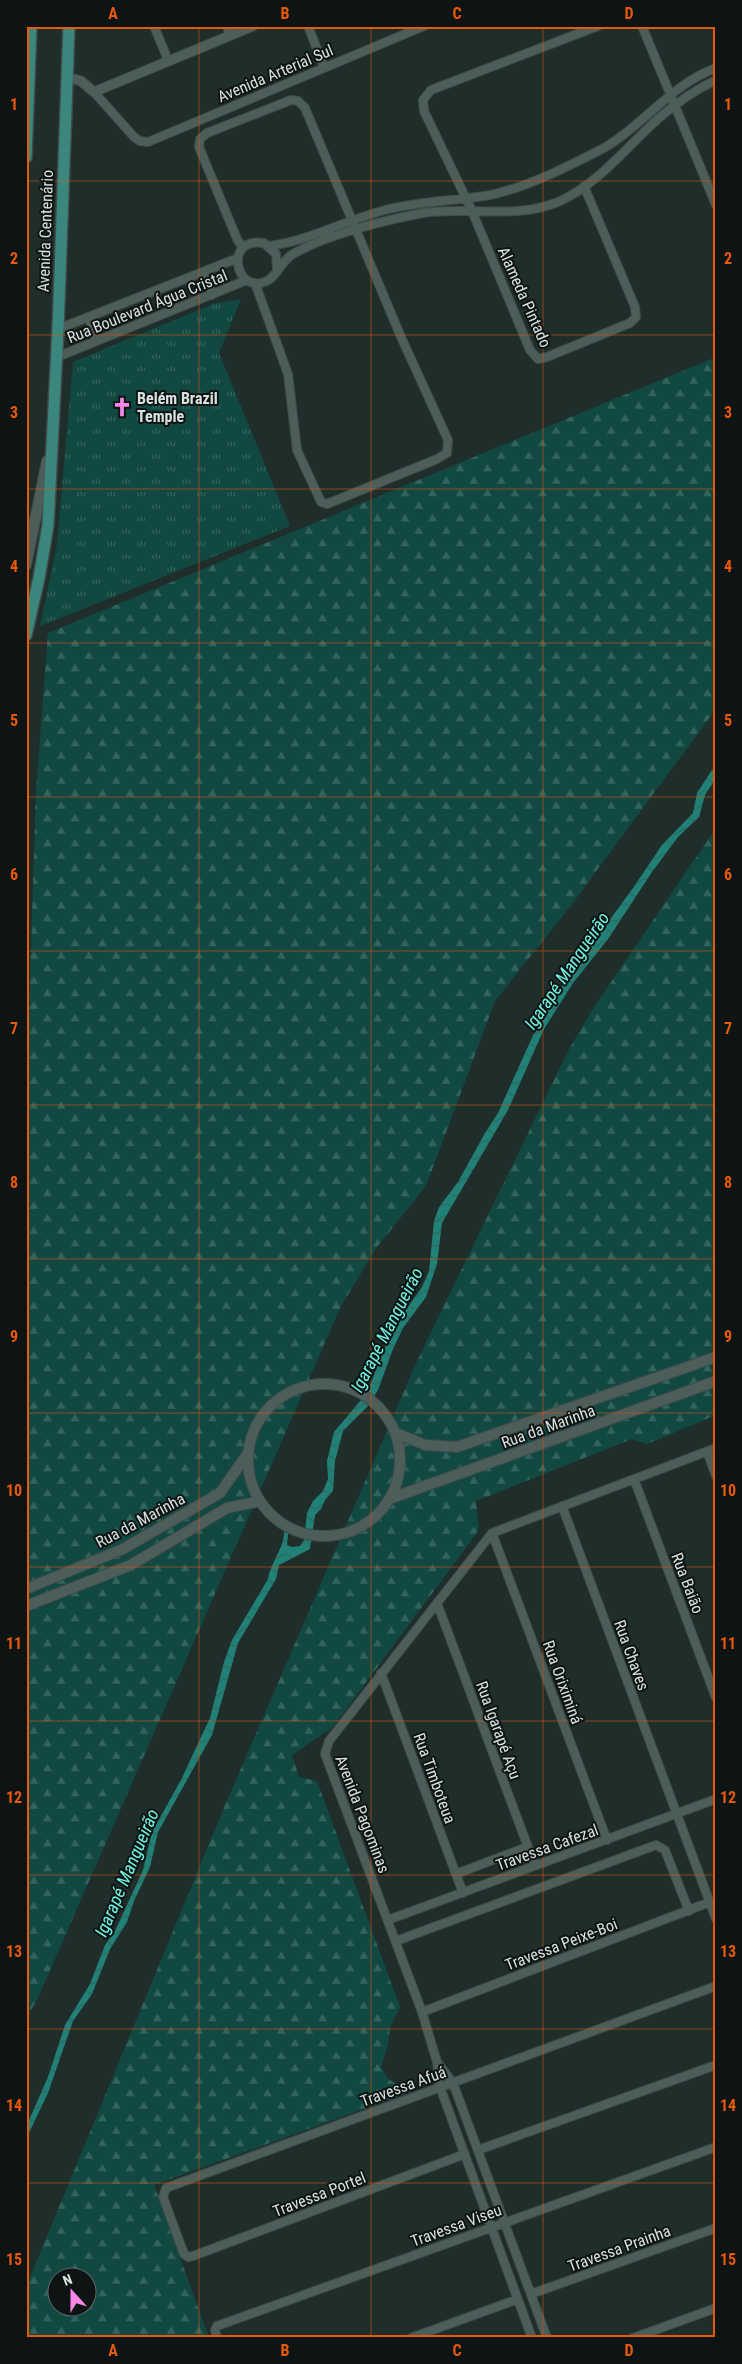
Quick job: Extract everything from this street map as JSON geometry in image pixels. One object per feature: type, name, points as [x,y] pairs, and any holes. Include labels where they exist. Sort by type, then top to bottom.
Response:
[{"type":"main road","points":[[26,30],[31,26]]},
{"type":"main road","name":"Avenida Centenário","points":[[26,157],[27,87],[31,26]]},
{"type":"main road","name":"Avenida Centenário","points":[[26,635],[39,578],[48,525],[57,357],[69,26]]},
{"type":"main road","name":"Avenida Centenário","points":[[26,565],[52,436]]},
{"type":"main road","name":"Rua da Marinha","points":[[396,1433],[425,1445],[457,1447],[716,1357]]},
{"type":"main road","name":"Rua da Marinha","points":[[389,1498],[716,1381]]},
{"type":"main road","points":[[329,1383],[348,1387],[364,1394],[377,1404],[388,1418],[396,1433],[400,1449],[400,1466],[396,1483],[389,1498],[372,1518],[350,1531],[334,1535],[317,1535],[300,1532],[284,1525],[260,1501],[252,1486],[248,1470],[248,1453],[251,1436],[258,1420],[282,1396],[299,1387],[329,1383]]},
{"type":"main road","name":"Rua da Marinha","points":[[26,1589],[123,1549],[220,1493],[248,1453]]},
{"type":"main road","name":"Rua da Marinha","points":[[26,1606],[131,1565],[227,1508],[260,1501]]},
{"type":"street","points":[[154,26],[168,60]]},
{"type":"street","points":[[227,26],[230,35]]},
{"type":"street","points":[[67,78],[81,82],[94,92],[253,26]]},
{"type":"street","points":[[308,26],[324,67]]},
{"type":"street","name":"Avenida Arterial Sul","points":[[94,92],[137,140],[144,142],[153,140],[424,26]]},
{"type":"street","points":[[472,211],[424,111],[423,100],[427,93],[598,26]]},
{"type":"street","points":[[642,26],[676,104],[716,205]]},
{"type":"street","points":[[243,248],[237,239],[199,142],[207,133],[291,100],[298,101],[304,106],[352,220],[356,229],[401,337],[448,440],[447,453],[437,460],[332,502],[321,502],[297,450],[288,374],[251,282],[238,268],[238,258],[243,248],[253,243],[269,246],[288,242],[352,220],[394,208],[492,194],[520,185],[580,160],[630,130],[672,95],[716,68]]},
{"type":"street","points":[[251,282],[266,281],[292,254],[356,229],[392,219],[426,213],[527,211],[556,202],[602,174],[676,104],[716,80]]},
{"type":"street","name":"Alameda Pintado","points":[[472,211],[530,350],[535,357],[543,358],[630,323],[636,317],[635,307],[584,186]]},
{"type":"street","points":[[269,246],[278,259],[277,270]]},
{"type":"street","name":"Rua Boulevard Água Cristal","points":[[58,329],[238,258]]},
{"type":"street","points":[[203,272],[212,295]]},
{"type":"street","name":"Rua Boulevard Água Cristal","points":[[57,357],[212,295],[251,282]]},
{"type":"street","points":[[89,317],[96,341]]},
{"type":"street","points":[[492,1533],[716,1448]]},
{"type":"street","points":[[707,1451],[716,1476]]},
{"type":"street","name":"Rua Baião","points":[[634,1479],[716,1698]]},
{"type":"street","name":"Rua Chaves","points":[[562,1506],[716,1919]]},
{"type":"street","name":"Avenida Pagominas","points":[[492,1533],[329,1741],[325,1754],[422,2012],[437,2062],[440,2087],[532,2338]]},
{"type":"street","name":"Rua Oriximiná","points":[[492,1533],[607,1840]]},
{"type":"street","name":"Rua Igarapé Açu","points":[[436,1603],[535,1866]]},
{"type":"street","name":"Rua Timboteua","points":[[381,1673],[463,1893]]},
{"type":"street","name":"Travessa Cafezal","points":[[388,1920],[716,1799]]},
{"type":"street","points":[[396,1941],[656,1845],[661,1846],[665,1850],[688,1910]]},
{"type":"street","points":[[456,1874],[528,1847]]},
{"type":"street","name":"Travessa Peixe-Boi","points":[[422,2012],[710,1902]]},
{"type":"street","name":"Travessa Afuá","points":[[184,2254],[163,2197],[166,2188],[440,2087],[715,1989]]},
{"type":"street","name":"Avenida Pagominas","points":[[437,2062],[453,2083],[547,2338]]},
{"type":"street","points":[[478,2150],[716,2065]]},
{"type":"street","name":"Travessa Viseu","points":[[217,2338],[215,2330],[218,2326],[491,2226],[716,2147]]},
{"type":"street","name":"Travessa Portel","points":[[184,2254],[188,2257],[192,2256],[465,2154]]},
{"type":"street","name":"Travessa Prainha","points":[[531,2294],[716,2228]]},
{"type":"street","points":[[411,2338],[518,2299]]},
{"type":"street","points":[[633,2338],[716,2308]]},
{"type":"green space","points":[[241,299],[219,353],[290,526],[40,626],[57,544],[73,362],[213,304]]},
{"type":"green space","points":[[716,357],[716,709],[572,904],[495,1001],[426,1186],[377,1247],[341,1306],[37,2000],[26,2018],[26,1104],[36,790],[48,633]]},
{"type":"green space","points":[[716,828],[716,1415],[647,1444],[632,1439],[476,1501],[479,1530],[333,1727],[292,1755],[299,1777],[317,1781],[400,2007],[390,2027],[388,2045],[381,2067],[388,2079],[410,2092],[154,2185],[209,2338],[26,2338],[26,2287],[223,1810],[418,1359],[568,1051],[594,1007]]},
{"type":"water","points":[[716,764],[716,778],[705,795],[699,817],[678,837],[652,872],[608,939],[573,983],[544,1029],[508,1110],[442,1223],[437,1264],[426,1297],[403,1328],[378,1390],[367,1407],[343,1431],[335,1461],[333,1491],[315,1515],[310,1549],[279,1565],[276,1579],[238,1643],[212,1735],[158,1832],[150,1867],[134,1901],[127,1922],[110,1949],[92,1994],[73,2021],[48,2093],[26,2139],[26,2127],[48,2077],[65,2025],[90,1984],[105,1945],[115,1931],[143,1870],[152,1832],[181,1780],[210,1718],[224,1662],[232,1640],[268,1579],[283,1540],[284,1525],[288,1534],[287,1545],[292,1547],[300,1546],[304,1540],[307,1513],[313,1501],[323,1491],[328,1479],[327,1461],[334,1432],[367,1393],[387,1342],[398,1321],[422,1287],[429,1271],[434,1221],[439,1207],[458,1182],[498,1113],[540,1020],[554,1002],[565,981],[662,845],[693,813],[697,793]]},
{"type":"place","name":"Belém Brazil Temple","points":[[122,407]]},
{"type":"water label","name":"Igarapé Mangueirão","points":[[567,971]]},
{"type":"water label","name":"Igarapé Mangueirão","points":[[387,1330]]},
{"type":"water label","name":"Igarapé Mangueirão","points":[[127,1873]]}]
